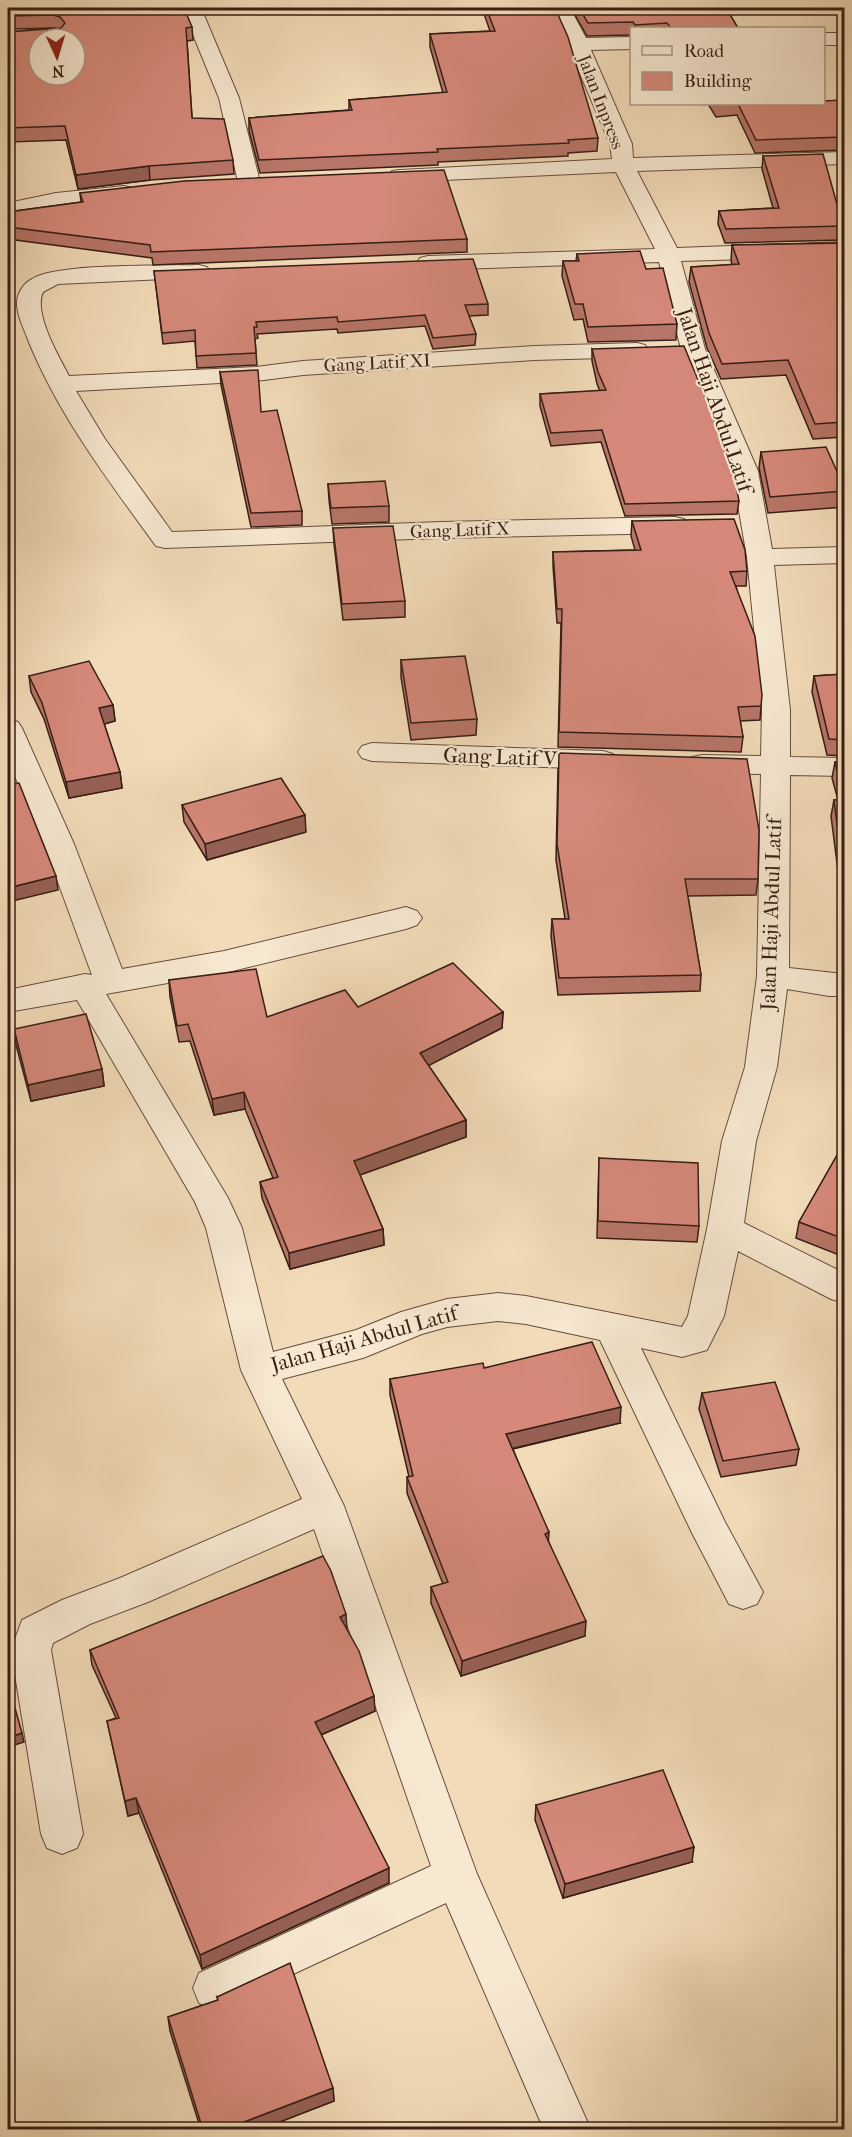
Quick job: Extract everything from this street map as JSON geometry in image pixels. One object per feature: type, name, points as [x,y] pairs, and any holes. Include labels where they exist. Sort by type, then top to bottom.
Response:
[{"type":"street","points":[[191,8],[229,98],[249,182]]},
{"type":"street","name":"Jalan Inpress","points":[[561,8],[579,44],[621,144],[623,165]]},
{"type":"street","points":[[825,39],[844,39]]},
{"type":"street","points":[[579,44],[630,43]]},
{"type":"street","points":[[379,177],[623,165],[844,158]]},
{"type":"street","name":"Jalan Haji Abdul Latif","points":[[259,1370],[363,1343],[425,1319],[471,1309],[498,1307],[526,1310],[614,1330],[682,1342],[694,1340],[706,1316],[725,1230],[739,1141],[761,1067],[773,976],[776,710],[760,557],[744,523],[745,471],[673,349],[668,253],[623,165]]},
{"type":"street","points":[[226,184],[273,181]]},
{"type":"street","points":[[8,209],[56,200],[144,191]]},
{"type":"street","points":[[409,263],[844,249]]},
{"type":"street","points":[[62,384],[43,347],[30,312],[28,299],[40,282],[55,277],[220,271]]},
{"type":"street","name":"Gang Latif XI","points":[[62,384],[256,374],[303,368],[534,353],[673,349]]},
{"type":"street","name":"Gang Latif X","points":[[62,384],[97,447],[165,540],[699,524]]},
{"type":"street","points":[[760,557],[844,555]]},
{"type":"street","points":[[8,728],[58,844],[98,983],[192,1169],[211,1198],[224,1228],[259,1370],[324,1506],[456,1876],[568,2130]]},
{"type":"street","name":"Gang Latif V","points":[[372,752],[632,761]]},
{"type":"street","points":[[680,763],[844,767]]},
{"type":"street","points":[[8,1001],[224,962],[406,918]]},
{"type":"street","points":[[773,976],[839,988]]},
{"type":"street","points":[[725,1230],[844,1289]]},
{"type":"street","points":[[614,1330],[711,1533],[743,1592]]},
{"type":"street","points":[[62,1834],[31,1650],[36,1632],[76,1612],[134,1590],[324,1506]]},
{"type":"street","points":[[216,1988],[456,1876]]},
{"type":"building","points":[[8,8],[184,8],[192,27],[186,28],[192,118],[224,119],[233,160],[149,166],[76,175],[65,126],[8,128],[8,32],[27,31],[27,87],[87,87],[87,27],[62,27],[65,23],[60,17],[53,15],[8,16]]},
{"type":"building","points":[[486,8],[555,8],[568,37],[598,138],[568,140],[569,143],[437,149],[438,152],[259,160],[249,118],[352,110],[349,100],[447,92],[430,34],[495,31]]},
{"type":"building","points":[[579,8],[726,8],[737,27],[670,27],[667,23],[635,25],[633,22],[588,23]]},
{"type":"building","points":[[844,100],[844,137],[756,140],[738,105],[825,105],[825,101]]},
{"type":"building","points":[[823,154],[843,226],[726,229],[719,211],[779,208],[763,156]]},
{"type":"building","points":[[444,170],[467,239],[151,252],[150,245],[8,227],[8,212],[83,202],[80,193],[184,181]]},
{"type":"building","points":[[844,243],[844,422],[815,424],[788,360],[722,364],[709,333],[691,267],[739,264],[732,245]]},
{"type":"building","points":[[640,251],[646,269],[663,268],[677,324],[588,327],[583,304],[575,304],[563,261],[579,261],[577,254]]},
{"type":"building","points":[[473,259],[488,304],[465,305],[476,334],[433,338],[425,315],[338,322],[337,317],[256,322],[257,327],[254,327],[256,353],[196,356],[195,330],[162,333],[154,271]]},
{"type":"building","points":[[684,346],[731,459],[739,501],[625,504],[602,430],[551,433],[540,394],[606,390],[592,349]]},
{"type":"building","points":[[258,370],[261,412],[277,410],[302,511],[251,513],[220,372]]},
{"type":"building","points":[[826,447],[844,491],[770,497],[761,452]]},
{"type":"building","points":[[385,481],[389,506],[331,508],[328,484]]},
{"type":"building","points":[[734,519],[745,550],[747,571],[730,572],[755,636],[762,695],[761,706],[738,707],[743,737],[559,732],[562,609],[557,609],[553,552],[641,550],[632,521]]},
{"type":"building","points":[[393,526],[405,601],[342,604],[333,528]]},
{"type":"building","points":[[465,656],[477,719],[411,723],[401,660]]},
{"type":"building","points":[[89,661],[113,705],[99,708],[120,772],[66,782],[42,703],[29,676]]},
{"type":"building","points":[[844,674],[844,740],[829,739],[814,676]]},
{"type":"building","points":[[559,753],[747,759],[759,830],[758,879],[685,879],[701,975],[559,978],[552,919],[569,919],[557,844]]},
{"type":"building","points":[[835,762],[844,762],[844,800]]},
{"type":"building","points":[[281,778],[305,815],[205,844],[182,805]]},
{"type":"building","points":[[19,783],[56,876],[8,888],[8,785]]},
{"type":"building","points":[[834,800],[844,800],[844,878]]},
{"type":"building","points":[[453,963],[503,1012],[420,1053],[466,1120],[354,1161],[383,1229],[289,1253],[260,1182],[278,1177],[244,1092],[212,1099],[188,1024],[177,1026],[169,980],[256,969],[267,1017],[345,990],[358,1007]]},
{"type":"building","points":[[86,1014],[102,1069],[28,1085],[14,1029]]},
{"type":"building","points":[[844,1143],[844,1239],[799,1222]]},
{"type":"building","points":[[599,1158],[698,1163],[699,1226],[598,1221]]},
{"type":"building","points":[[592,1342],[621,1407],[506,1434],[549,1532],[545,1534],[586,1621],[462,1661],[431,1587],[448,1582],[407,1477],[413,1476],[390,1379],[483,1363],[484,1368]]},
{"type":"building","points":[[775,1382],[799,1449],[723,1461],[702,1393]]},
{"type":"building","points":[[323,1556],[331,1571],[346,1614],[340,1617],[359,1651],[374,1696],[315,1722],[389,1868],[200,1955],[136,1798],[125,1801],[107,1721],[119,1718],[90,1650]]},
{"type":"building","points":[[8,1683],[22,1733],[8,1738]]},
{"type":"building","points":[[663,1770],[694,1847],[565,1884],[536,1805]]},
{"type":"building","points":[[290,1963],[333,2088],[223,2130],[203,2130],[168,2017],[218,2000],[217,1997]]}]
